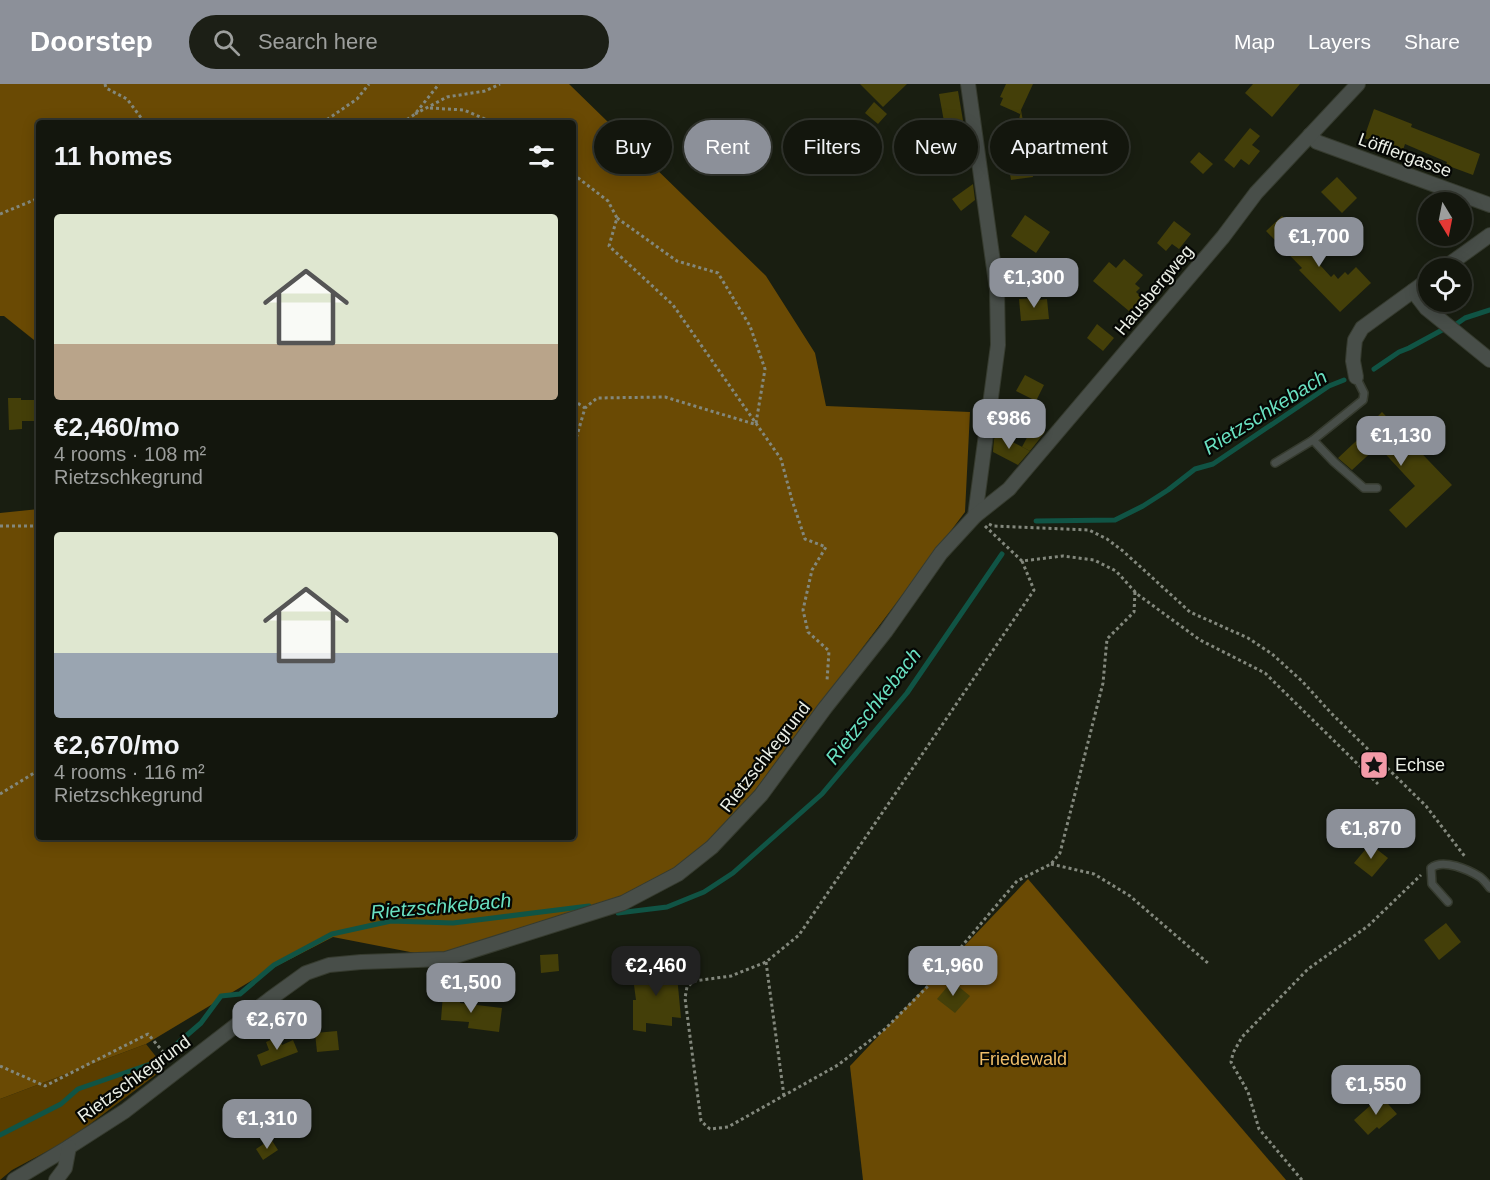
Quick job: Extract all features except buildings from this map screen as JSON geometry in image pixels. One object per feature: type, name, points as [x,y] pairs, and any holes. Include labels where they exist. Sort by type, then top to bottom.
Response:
[{"type":"street","points":[[968,84],[997,290],[998,345],[975,516]]},
{"type":"street","name":"Hausbergweg","points":[[975,516],[1009,489],[1223,237],[1256,193],[1358,84]]},
{"type":"street","name":"Löfflergasse","points":[[1311,135],[1317,142],[1490,205]]},
{"type":"street","points":[[1458,258],[1490,235]]},
{"type":"street","points":[[1356,377],[1353,361],[1355,340],[1362,328],[1418,287]]},
{"type":"street","points":[[1413,291],[1426,308],[1490,360]]},
{"type":"street","name":"Rietzschkegrund","points":[[14,1180],[125,1111],[306,973],[329,965],[446,959],[623,903],[678,874],[712,847],[761,795],[825,708],[886,631],[941,553],[975,516]]},
{"type":"street","points":[[56,1180],[65,1168],[69,1147]]},
{"type":"lane","points":[[1275,463],[1314,440],[1363,400],[1364,393],[1356,377]]},
{"type":"lane","points":[[1314,440],[1334,462],[1364,488],[1377,488]]},
{"type":"lane","points":[[1448,902],[1432,884],[1431,868],[1435,864],[1443,863],[1458,867],[1482,878],[1490,888]]},
{"type":"path","points":[[105,84],[106,88],[128,99],[143,120]]},
{"type":"path","points":[[326,120],[357,99],[369,84]]},
{"type":"path","points":[[416,114],[439,84]]},
{"type":"path","points":[[407,120],[447,97],[485,91],[500,84]]},
{"type":"path","points":[[428,108],[464,110],[487,120]]},
{"type":"path","points":[[576,176],[608,201],[617,218],[677,261],[718,273],[750,326],[765,369],[756,425]]},
{"type":"path","points":[[0,214],[36,199]]},
{"type":"path","points":[[617,218],[609,246],[673,306],[781,459],[805,540],[826,547],[812,570],[803,610],[808,632],[829,651],[825,708]]},
{"type":"path","points":[[576,439],[585,408],[597,398],[665,397],[756,425]]},
{"type":"path","points":[[576,402],[585,408]]},
{"type":"path","points":[[975,516],[993,526],[1089,531],[1107,539],[1190,612],[1248,638],[1272,654],[1302,681],[1331,713],[1426,806],[1482,878]]},
{"type":"path","points":[[975,516],[1022,561],[1034,590],[799,935],[766,963],[731,976],[693,981],[687,987],[685,998],[701,1121],[710,1128],[728,1127],[784,1096],[838,1065],[885,1029],[929,985],[1017,881],[1051,864],[1060,853],[1103,683],[1107,639],[1134,612],[1135,591]]},
{"type":"path","points":[[0,526],[36,526]]},
{"type":"path","points":[[1022,561],[1063,556],[1094,561],[1116,572],[1135,591],[1200,640],[1265,673],[1378,784]]},
{"type":"path","points":[[0,794],[36,772]]},
{"type":"path","points":[[1051,864],[1094,874],[1130,896],[1209,964]]},
{"type":"path","points":[[1302,1180],[1259,1129],[1248,1092],[1232,1062],[1233,1053],[1242,1037],[1308,969],[1368,926],[1419,877]]},
{"type":"path","points":[[766,963],[784,1096]]},
{"type":"path","points":[[0,1066],[45,1086],[148,1034],[179,1071]]},
{"type":"shaded area","points":[[146,1044],[165,1068],[70,1139],[12,1170],[0,1180],[0,1099]]},
{"type":"green space","points":[[0,84],[569,84],[606,120],[594,120],[594,174],[661,174],[766,276],[815,353],[826,406],[970,412],[965,512],[712,847],[623,903],[446,959],[333,937],[271,969],[146,1044],[0,1099],[0,513],[36,509],[36,840],[576,840],[576,120],[36,120],[36,342],[4,316],[0,316]]},
{"type":"green space","name":"Friedewald","points":[[1028,879],[1286,1180],[863,1180],[850,1066]]},
{"type":"waterway","name":"Rietzschkebach","points":[[1455,325],[1465,318],[1490,310]]},
{"type":"waterway","name":"Rietzschkebach","points":[[1374,369],[1399,352],[1444,329]]},
{"type":"waterway","name":"Rietzschkebach","points":[[1036,521],[1115,520],[1143,506],[1195,469],[1213,464],[1329,386],[1344,380]]},
{"type":"waterway","name":"Rietzschkebach","points":[[618,913],[667,907],[704,892],[733,873],[822,794],[907,693],[1002,554]]},
{"type":"waterway","name":"Rietzschkebach","points":[[0,1135],[61,1104],[78,1089],[156,1062],[201,1023],[221,996],[240,994],[274,965],[332,934],[391,921],[453,923],[589,906]]},
{"type":"place","name":"Echse","points":[[1374,765]]}]
